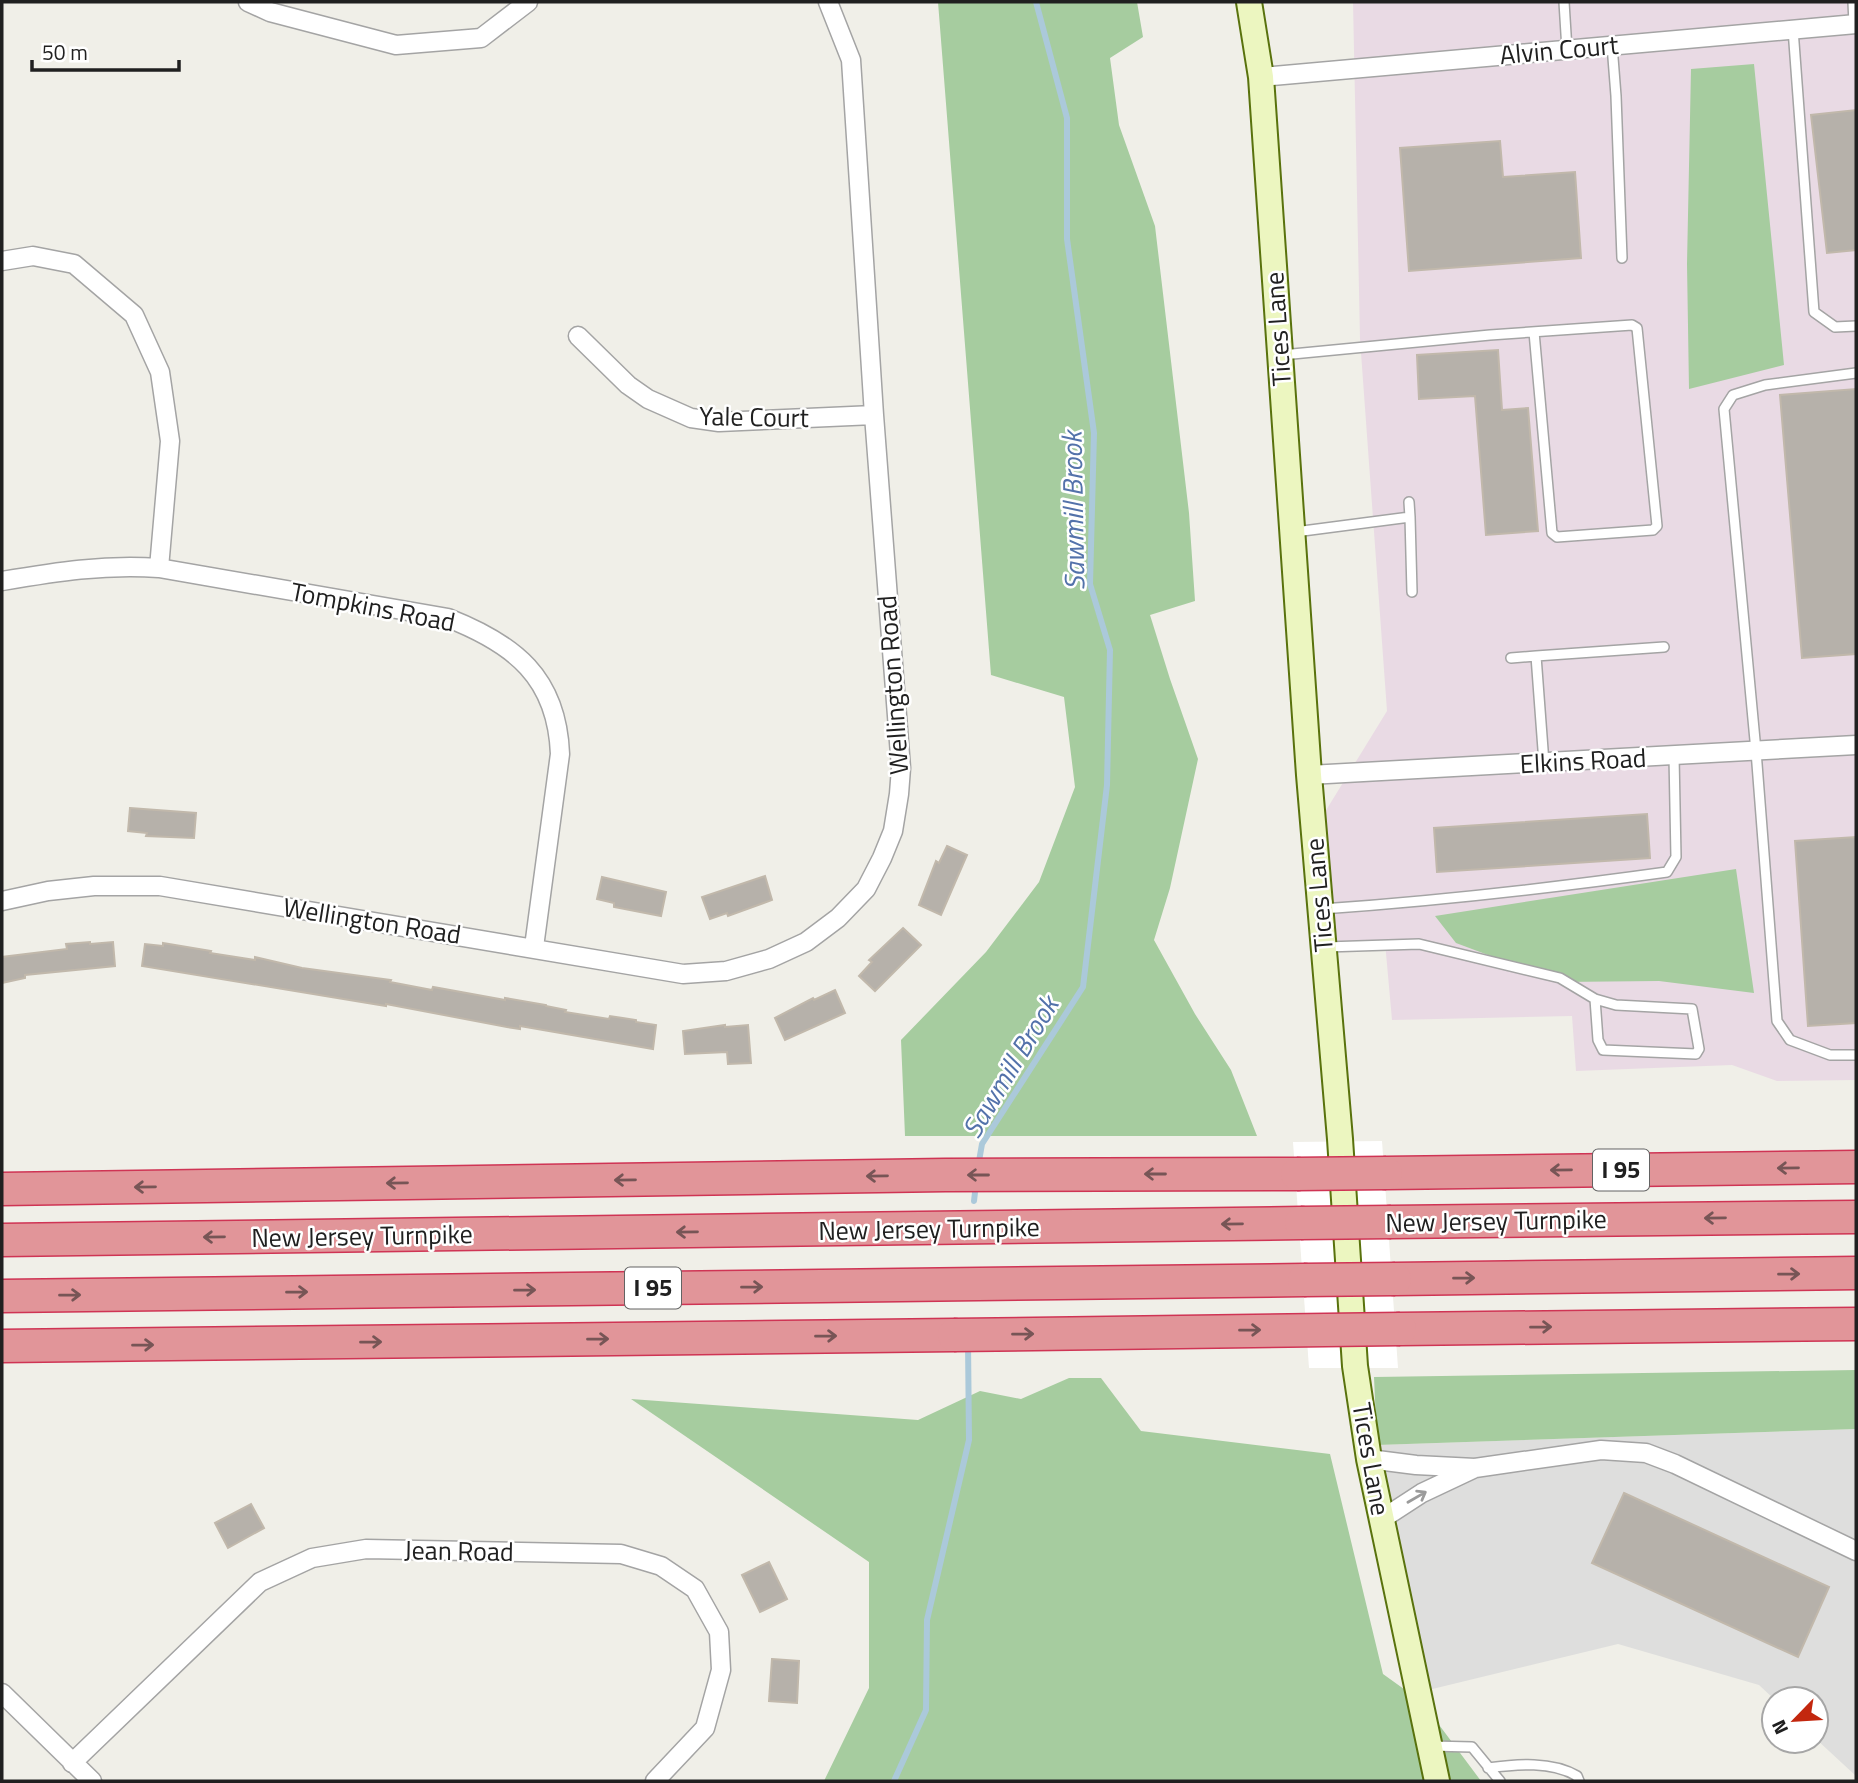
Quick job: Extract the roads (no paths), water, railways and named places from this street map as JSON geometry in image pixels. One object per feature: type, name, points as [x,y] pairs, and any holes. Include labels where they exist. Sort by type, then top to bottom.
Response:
[{"type":"highway","name":"New Jersey Turnpike","points":[[2,1189],[945,1175],[1856,1167]]},
{"type":"highway","name":"New Jersey Turnpike","points":[[2,1240],[1856,1217]]},
{"type":"highway","name":"New Jersey Turnpike","points":[[2,1296],[1856,1273]]},
{"type":"highway","name":"I 95","points":[[2,1346],[1856,1324]]},
{"type":"street","points":[[248,2],[270,12],[397,45],[481,38],[528,2]]},
{"type":"street","name":"Wellington Road","points":[[2,901],[48,891],[94,886],[160,886],[683,974],[726,971],[769,959],[806,942],[838,918],[866,889],[893,831],[901,768],[851,60],[828,2]]},
{"type":"street","name":"Tices Lane","points":[[1248,2],[1261,77],[1309,775],[1340,1139],[1355,1366],[1369,1459],[1437,1781]]},
{"type":"street","name":"Alvin Court","points":[[1261,77],[1855,24]]},
{"type":"street","points":[[2,261],[33,256],[74,264],[134,315],[160,372],[170,441],[159,568]]},
{"type":"street","name":"Yale Court","points":[[578,336],[628,385],[648,398],[691,418],[719,422],[874,415]]},
{"type":"street","name":"Tompkins Road","points":[[2,581],[73,569],[127,566],[159,568],[448,618],[477,629],[504,644],[522,659],[549,700],[559,731],[560,754],[534,947]]},
{"type":"street","name":"Elkins Road","points":[[1309,775],[1856,745]]},
{"type":"street","points":[[1369,1459],[1475,1468],[1601,1450],[1646,1453],[1675,1464],[1856,1551]]},
{"type":"street","points":[[1382,1519],[1422,1493],[1475,1468]]},
{"type":"street","name":"Jean Road","points":[[72,1763],[260,1582],[312,1558],[366,1549],[621,1554],[661,1566],[695,1589],[719,1632],[721,1670],[705,1728],[655,1781]]},
{"type":"street","points":[[2,1693],[92,1781]]},
{"type":"lane","points":[[1564,2],[1567,50]]},
{"type":"lane","points":[[1853,2],[1855,24]]},
{"type":"lane","points":[[1793,29],[1814,312],[1835,327],[1856,326]]},
{"type":"lane","points":[[1612,46],[1622,258]]},
{"type":"lane","points":[[1280,355],[1535,332],[1632,325],[1637,328],[1657,526],[1653,530],[1557,537],[1552,533],[1535,332]]},
{"type":"lane","points":[[1856,373],[1765,385],[1733,395],[1724,409],[1756,751],[1777,1021],[1790,1040],[1830,1055],[1856,1055]]},
{"type":"lane","points":[[1409,502],[1412,592]]},
{"type":"lane","points":[[1293,532],[1410,517]]},
{"type":"lane","points":[[1511,658],[1664,647]]},
{"type":"lane","points":[[1536,656],[1544,763]]},
{"type":"lane","points":[[1320,909],[1399,904],[1571,886],[1667,872],[1676,857],[1674,756]]},
{"type":"lane","points":[[1324,947],[1419,944],[1560,978],[1595,999],[1616,1005],[1692,1009],[1699,1049],[1696,1055],[1603,1050],[1598,1040],[1595,999]]},
{"type":"lane","points":[[1429,1746],[1472,1747],[1500,1781]]},
{"type":"lane","points":[[1488,1768],[1516,1764],[1567,1770],[1577,1776],[1579,1781]]},
{"type":"waterway","name":"Sawmill Brook","points":[[978,1167],[982,1144],[1083,987],[1107,785],[1110,650],[1090,584],[1094,433],[1067,239],[1067,118],[1036,2]]},
{"type":"waterway","name":"Sawmill Brook","points":[[974,1201],[976,1184]]},
{"type":"waterway","name":"Sawmill Brook","points":[[894,1781],[926,1710],[927,1620],[969,1440],[968,1342]]}]
